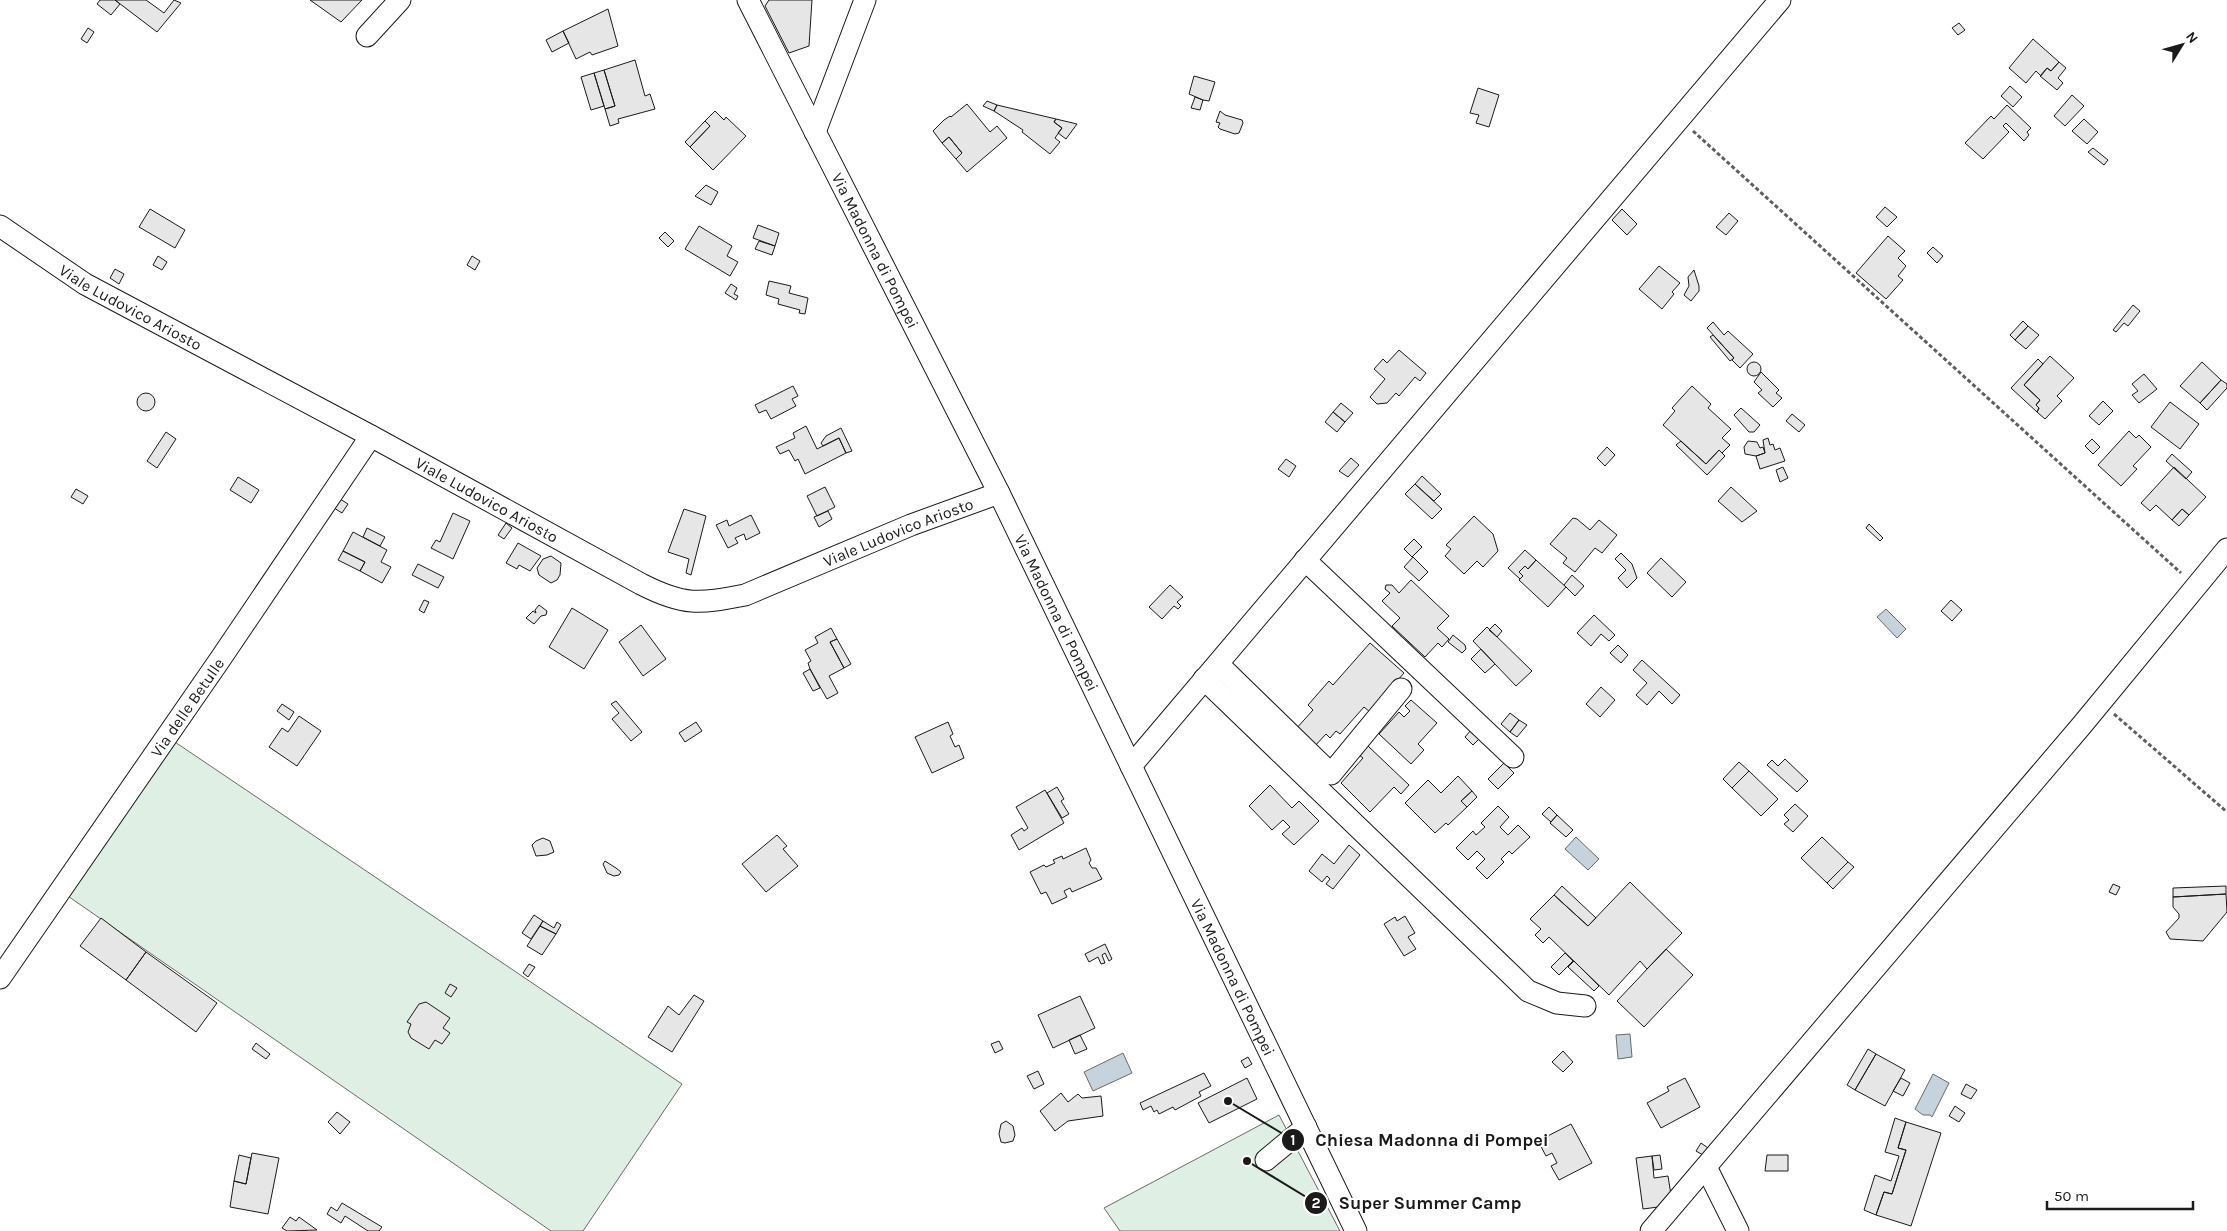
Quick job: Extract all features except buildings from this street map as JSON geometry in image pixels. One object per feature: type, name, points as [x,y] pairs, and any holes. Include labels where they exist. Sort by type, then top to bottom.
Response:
[{"type":"street","points":[[367,36],[400,0]]},
{"type":"street","name":"Via Madonna di Pompei","points":[[748,0],[999,493],[1356,1231]]},
{"type":"street","points":[[815,132],[864,0]]},
{"type":"street","points":[[1131,766],[1780,0]]},
{"type":"street","name":"Viale Ludovico Ariosto","points":[[0,226],[85,284],[371,436],[641,584],[664,596],[686,602],[717,600],[745,595],[911,525],[999,493]]},
{"type":"street","name":"Via delle Betulle","points":[[0,978],[216,666],[371,436]]},
{"type":"street","points":[[1651,1231],[2101,702],[2227,549]]},
{"type":"street","points":[[1305,560],[1513,757]]},
{"type":"street","points":[[1211,671],[1331,774],[1401,689]]},
{"type":"street","points":[[1211,671],[1528,991],[1557,1003],[1585,1006]]},
{"type":"street","points":[[1266,1160],[1306,1127]]},
{"type":"street","points":[[1706,1166],[1738,1231]]},
{"type":"path","points":[[1679,119],[2195,586]]},
{"type":"path","points":[[2101,702],[2227,812]]},
{"type":"green space","points":[[169,738],[682,1084],[583,1231],[551,1231],[62,892]]},
{"type":"green space","points":[[1279,1115],[1340,1231],[1120,1231],[1104,1208]]},
{"type":"shaded area","points":[[1886,609],[1906,629],[1897,638],[1877,617]]},
{"type":"shaded area","points":[[1576,837],[1599,859],[1588,870],[1565,849]]},
{"type":"shaded area","points":[[1630,1034],[1632,1057],[1618,1059],[1616,1035]]},
{"type":"shaded area","points":[[1123,1053],[1132,1073],[1093,1091],[1084,1072]]},
{"type":"shaded area","points":[[1933,1074],[1949,1083],[1932,1117],[1930,1115],[1923,1115],[1915,1109]]},
{"type":"place","name":"Chiesa Madonna di Pompei","points":[[1228,1101]]},
{"type":"place","name":"Super Summer Camp","points":[[1247,1161]]}]
